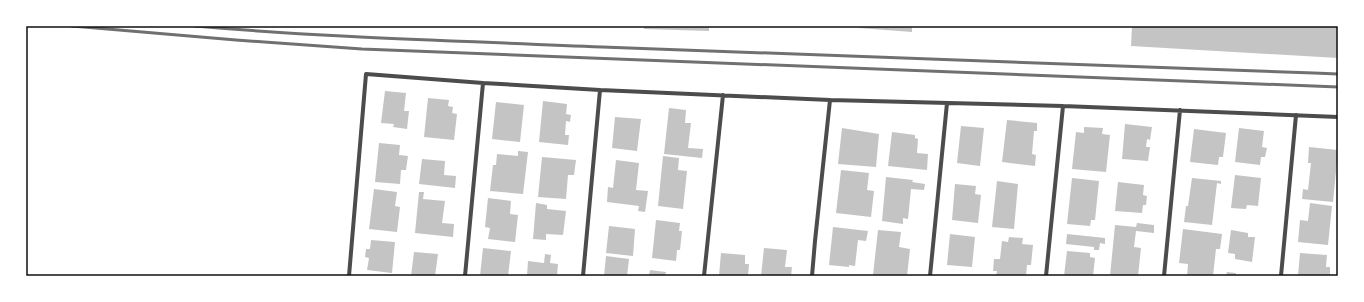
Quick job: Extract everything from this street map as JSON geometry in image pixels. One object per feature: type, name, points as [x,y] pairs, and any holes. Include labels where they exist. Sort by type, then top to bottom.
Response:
[{"type":"street","points":[[349,276],[366,74],[600,90],[830,100],[1063,106],[1338,117]]},
{"type":"street","points":[[465,276],[483,83]]},
{"type":"street","points":[[583,276],[600,90]]},
{"type":"street","points":[[704,276],[723,95]]},
{"type":"street","points":[[812,276],[814,241],[830,100]]},
{"type":"street","points":[[930,276],[947,103]]},
{"type":"street","points":[[1046,276],[1063,106]]},
{"type":"street","points":[[1164,276],[1180,110]]},
{"type":"street","points":[[1281,276],[1296,115]]},
{"type":"building","points":[[644,26],[709,26],[709,31],[644,29]]},
{"type":"building","points":[[859,26],[912,26],[912,32],[859,28]]},
{"type":"building","points":[[1132,26],[1338,26],[1338,58],[1131,46]]},
{"type":"building","points":[[385,91],[406,93],[404,111],[409,111],[407,129],[393,127],[394,124],[381,123]]},
{"type":"building","points":[[428,98],[449,100],[448,106],[453,107],[452,113],[457,114],[454,140],[424,137]]},
{"type":"building","points":[[543,101],[567,104],[566,114],[571,115],[570,122],[566,121],[565,135],[569,135],[568,145],[539,142]]},
{"type":"building","points":[[496,102],[524,105],[520,142],[492,139]]},
{"type":"building","points":[[669,108],[686,110],[685,123],[691,123],[688,148],[703,149],[702,158],[664,154]]},
{"type":"building","points":[[615,117],[641,119],[637,151],[612,148]]},
{"type":"building","points":[[1007,120],[1037,123],[1037,131],[1034,131],[1032,154],[1036,155],[1035,166],[1002,162]]},
{"type":"building","points":[[1125,124],[1152,127],[1150,140],[1147,139],[1146,147],[1150,147],[1148,161],[1122,159]]},
{"type":"building","points":[[961,126],[984,128],[980,166],[957,163]]},
{"type":"building","points":[[1084,127],[1103,128],[1102,134],[1110,135],[1106,172],[1072,169],[1076,132],[1084,133]]},
{"type":"building","points":[[842,128],[879,134],[876,167],[838,164]]},
{"type":"building","points":[[1239,128],[1264,131],[1262,147],[1267,148],[1265,157],[1261,157],[1260,165],[1235,162]]},
{"type":"building","points":[[1194,129],[1226,133],[1223,157],[1219,157],[1218,165],[1190,162]]},
{"type":"building","points":[[892,132],[915,135],[915,138],[918,139],[917,153],[928,154],[927,170],[888,166]]},
{"type":"building","points":[[379,143],[400,145],[399,155],[408,156],[406,170],[401,170],[400,184],[375,182]]},
{"type":"building","points":[[1309,147],[1338,150],[1333,202],[1302,199],[1303,189],[1308,190],[1311,163],[1308,163]]},
{"type":"building","points":[[518,151],[528,152],[523,194],[490,191],[493,165],[496,165],[497,154],[518,156]]},
{"type":"building","points":[[663,156],[679,158],[678,170],[687,171],[683,209],[658,206]]},
{"type":"building","points":[[542,157],[576,160],[574,175],[568,175],[566,199],[538,197]]},
{"type":"building","points":[[422,159],[445,161],[444,175],[456,176],[455,188],[419,184]]},
{"type":"building","points":[[616,160],[639,163],[636,190],[648,191],[645,212],[638,211],[639,206],[607,202],[608,187],[613,188]]},
{"type":"building","points":[[841,170],[869,173],[867,190],[874,191],[871,217],[836,213]]},
{"type":"building","points":[[1235,175],[1261,178],[1258,206],[1247,205],[1246,209],[1231,208]]},
{"type":"building","points":[[886,177],[913,180],[912,182],[925,184],[924,190],[911,189],[908,219],[903,218],[903,224],[882,221]]},
{"type":"building","points":[[1072,178],[1099,181],[1095,220],[1091,220],[1090,226],[1067,224]]},
{"type":"building","points":[[1192,178],[1221,181],[1221,184],[1217,183],[1212,225],[1184,222]]},
{"type":"building","points":[[997,181],[1018,184],[1014,229],[992,227]]},
{"type":"building","points":[[1118,182],[1144,185],[1143,195],[1147,196],[1146,205],[1143,205],[1142,213],[1115,211]]},
{"type":"building","points":[[955,184],[976,186],[975,194],[981,195],[978,223],[952,220]]},
{"type":"building","points":[[374,189],[397,192],[395,206],[400,207],[397,232],[369,229]]},
{"type":"building","points":[[419,192],[424,192],[423,199],[445,201],[442,223],[454,224],[453,237],[415,233]]},
{"type":"building","points":[[488,198],[511,201],[510,214],[518,215],[515,242],[488,239],[490,228],[485,227]]},
{"type":"building","points":[[536,203],[547,205],[547,209],[566,211],[563,235],[546,234],[546,240],[533,239]]},
{"type":"building","points":[[1310,203],[1332,206],[1328,245],[1298,242],[1300,220],[1308,221]]},
{"type":"building","points":[[656,220],[680,223],[679,231],[682,231],[680,250],[677,250],[676,261],[652,258]]},
{"type":"building","points":[[1137,223],[1154,225],[1154,233],[1136,231],[1134,247],[1141,248],[1138,276],[1110,276],[1115,225],[1136,227]]},
{"type":"building","points":[[609,226],[635,229],[633,256],[606,253]]},
{"type":"building","points":[[833,227],[868,231],[866,241],[858,240],[855,266],[849,265],[849,267],[829,265]]},
{"type":"building","points":[[1183,229],[1222,234],[1220,249],[1216,249],[1213,276],[1187,276],[1188,264],[1179,263]]},
{"type":"building","points":[[878,230],[901,232],[899,247],[910,249],[907,276],[873,275]]},
{"type":"building","points":[[1231,230],[1248,233],[1248,237],[1255,237],[1252,262],[1235,259],[1235,254],[1228,253]]},
{"type":"building","points":[[950,234],[975,237],[972,267],[947,265]]},
{"type":"building","points":[[1067,234],[1105,238],[1105,244],[1100,243],[1099,250],[1094,250],[1094,247],[1066,244]]},
{"type":"building","points":[[1009,237],[1023,238],[1022,244],[1033,245],[1031,265],[1027,265],[1026,276],[996,276],[997,271],[993,271],[994,259],[1000,259],[1002,241],[1008,242]]},
{"type":"building","points":[[371,240],[395,242],[392,273],[367,270],[369,258],[365,257],[366,249],[370,249]]},
{"type":"building","points":[[483,248],[511,251],[508,276],[480,276]]},
{"type":"building","points":[[764,248],[787,250],[785,267],[792,267],[791,276],[761,276]]},
{"type":"building","points":[[1067,251],[1090,253],[1090,257],[1095,258],[1093,276],[1064,276]]},
{"type":"building","points":[[414,252],[438,254],[435,276],[411,276]]},
{"type":"building","points":[[721,253],[745,255],[745,264],[749,264],[748,276],[719,276]]},
{"type":"building","points":[[1300,253],[1327,255],[1326,267],[1330,267],[1330,276],[1298,276]]},
{"type":"building","points":[[545,254],[551,255],[550,263],[558,264],[557,276],[527,276],[528,261],[544,263]]},
{"type":"building","points":[[606,256],[629,259],[627,276],[604,276]]},
{"type":"building","points":[[650,270],[666,272],[665,276],[649,276]]},
{"type":"building","points":[[1227,272],[1236,273],[1236,276],[1226,276]]},
{"type":"railway","points":[[72,26],[362,49],[1338,87]]},
{"type":"railway","points":[[195,26],[297,34],[398,39],[1338,74]]}]
